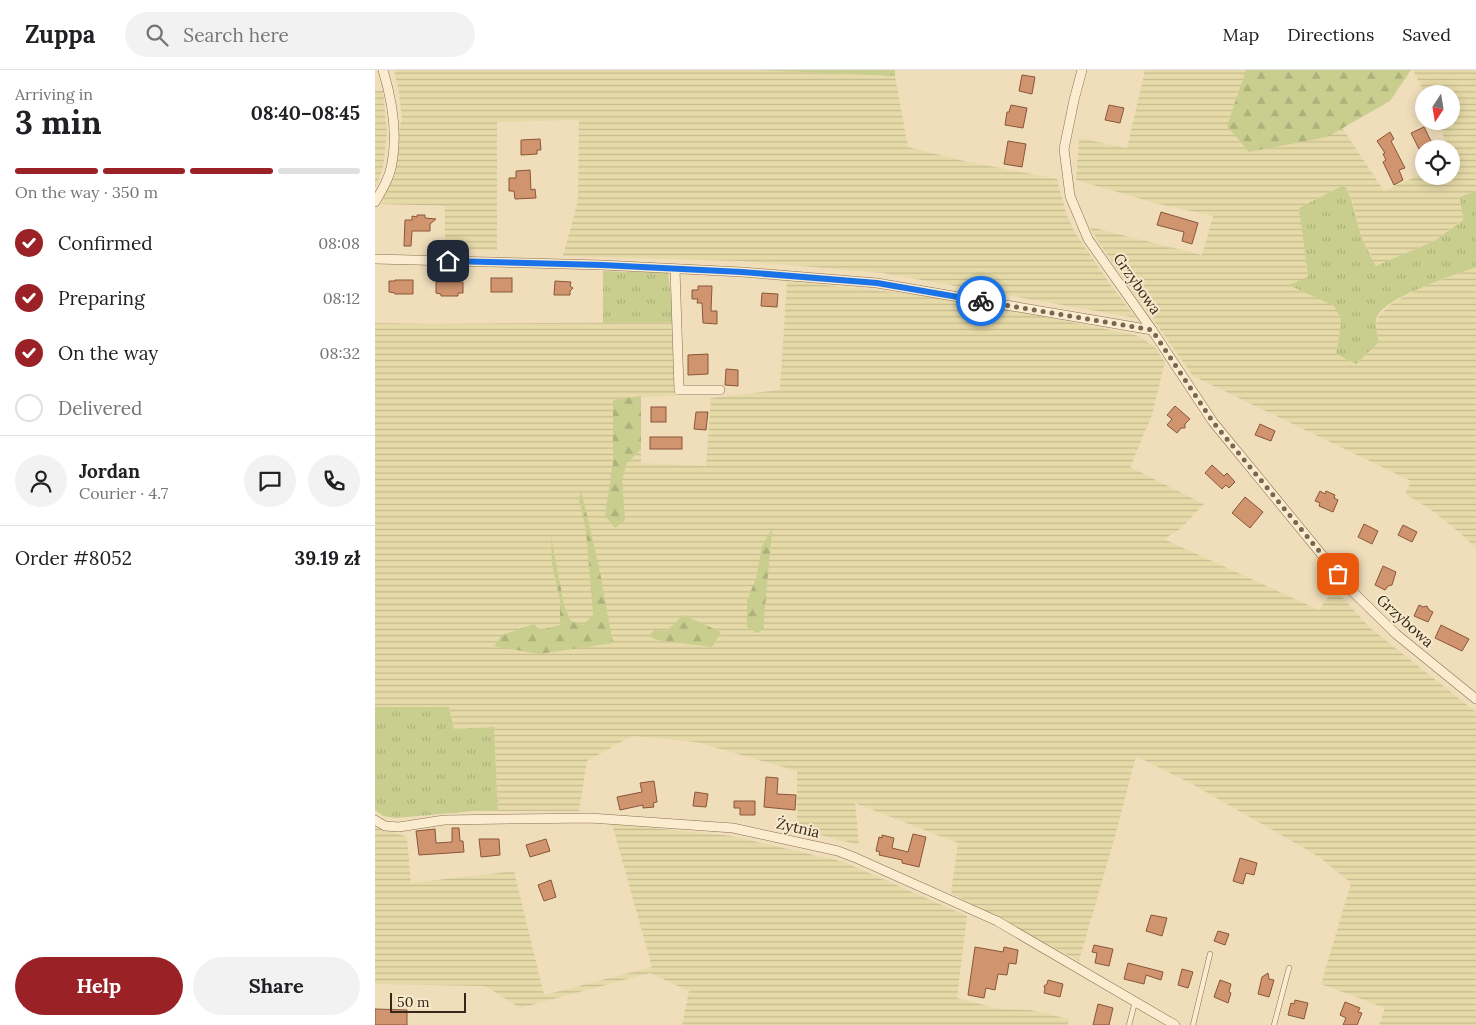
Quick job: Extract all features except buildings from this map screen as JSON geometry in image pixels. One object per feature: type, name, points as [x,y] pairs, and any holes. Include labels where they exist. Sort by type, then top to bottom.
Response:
[{"type":"street","points":[[375,202],[392,164],[394,115],[383,70]]},
{"type":"street","name":"Grzybowa","points":[[1082,70],[1064,149],[1070,196],[1088,239],[1152,330],[1213,422],[1350,589],[1396,634],[1476,699]]},
{"type":"street","points":[[375,259],[602,265],[877,283],[1152,330]]},
{"type":"street","points":[[675,269],[679,390],[720,390]]},
{"type":"street","name":"Żytnia","points":[[375,820],[385,826],[399,826],[443,820],[590,818],[733,828],[838,851],[997,921],[1175,1025]]},
{"type":"lane","points":[[1193,1025],[1210,954]]},
{"type":"lane","points":[[1274,1025],[1289,968]]},
{"type":"lane","points":[[1129,1025],[1135,1002]]},
{"type":"shaded area","points":[[394,70],[894,70],[908,147],[964,161],[1057,179],[1066,213],[1074,231],[1136,318],[882,273],[740,261],[563,256],[578,201],[579,120],[497,122],[497,250],[445,249],[445,206],[382,204],[402,118]]},
{"type":"shaded area","points":[[1145,70],[1262,70],[1331,111],[1384,191],[1415,177],[1415,185],[1460,185],[1460,140],[1445,140],[1441,130],[1460,130],[1460,85],[1420,85],[1413,70],[1476,70],[1476,191],[1460,197],[1463,219],[1434,241],[1376,266],[1358,227],[1354,206],[1344,185],[1299,208],[1308,277],[1334,306],[1340,317],[1341,325],[1336,354],[1356,364],[1379,342],[1375,327],[1379,315],[1394,302],[1422,287],[1476,267],[1476,548],[1430,509],[1405,494],[1411,481],[1193,376],[1099,243],[1090,227],[1202,255],[1213,216],[1155,203],[1076,180],[1079,138],[1127,148]]},
{"type":"shaded area","points":[[375,91],[383,91],[387,133],[383,168],[375,188]]},
{"type":"shaded area","points":[[787,281],[921,295],[1005,309],[1136,335],[1154,346],[1165,362],[1152,415],[1130,467],[1204,504],[1180,529],[1164,539],[1319,610],[1334,588],[1369,627],[1476,712],[1476,1025],[1379,1025],[1385,1008],[1321,984],[1351,883],[1311,852],[1192,784],[1136,756],[1079,961],[951,893],[958,843],[855,803],[859,845],[797,829],[797,771],[696,742],[632,736],[587,761],[579,811],[498,811],[494,727],[454,729],[449,707],[375,707],[375,323],[674,322],[675,396],[641,397],[641,463],[706,466],[711,398],[780,390]]},
{"type":"shaded area","points":[[612,824],[732,836],[844,862],[967,916],[957,998],[1000,1009],[1031,1010],[1069,1019],[1068,1025],[682,1025],[689,991],[650,973],[520,1008],[485,986],[375,984],[375,826],[407,837],[411,883],[514,871],[544,995],[652,967]]},
{"type":"green space","points":[[758,70],[895,70],[895,76]]},
{"type":"green space","points":[[1246,70],[1411,70],[1390,101],[1327,137],[1249,152],[1227,126]]},
{"type":"green space","points":[[1344,185],[1351,200],[1368,252],[1376,266],[1434,241],[1463,220],[1460,197],[1476,191],[1476,267],[1423,287],[1385,308],[1378,315],[1376,322],[1379,342],[1356,364],[1336,354],[1341,325],[1340,317],[1334,306],[1289,285],[1308,277],[1299,208]]},
{"type":"green space","points":[[603,271],[668,273],[674,322],[603,323]]},
{"type":"green space","points":[[641,396],[641,449],[627,463],[622,480],[625,520],[615,528],[605,516],[613,463],[613,400]]},
{"type":"green space","points":[[581,490],[599,567],[613,643],[539,654],[494,646],[502,635],[534,624],[540,630],[560,625],[560,600],[552,565],[551,536],[564,605],[571,621],[583,625],[593,615],[586,530],[579,500]]},
{"type":"green space","points":[[772,529],[763,630],[757,633],[747,627],[747,601],[756,578],[762,546]]},
{"type":"green space","points":[[683,615],[721,632],[712,647],[657,640],[649,636],[654,630],[667,631]]},
{"type":"green space","points":[[375,707],[449,707],[454,729],[494,727],[498,811],[474,811],[396,818],[383,816],[375,810]]},
{"type":"way so far","points":[[981,301],[1152,330],[1213,422],[1338,574]]},
{"type":"route","points":[[448,261],[602,265],[742,272],[877,283],[981,301]]}]
